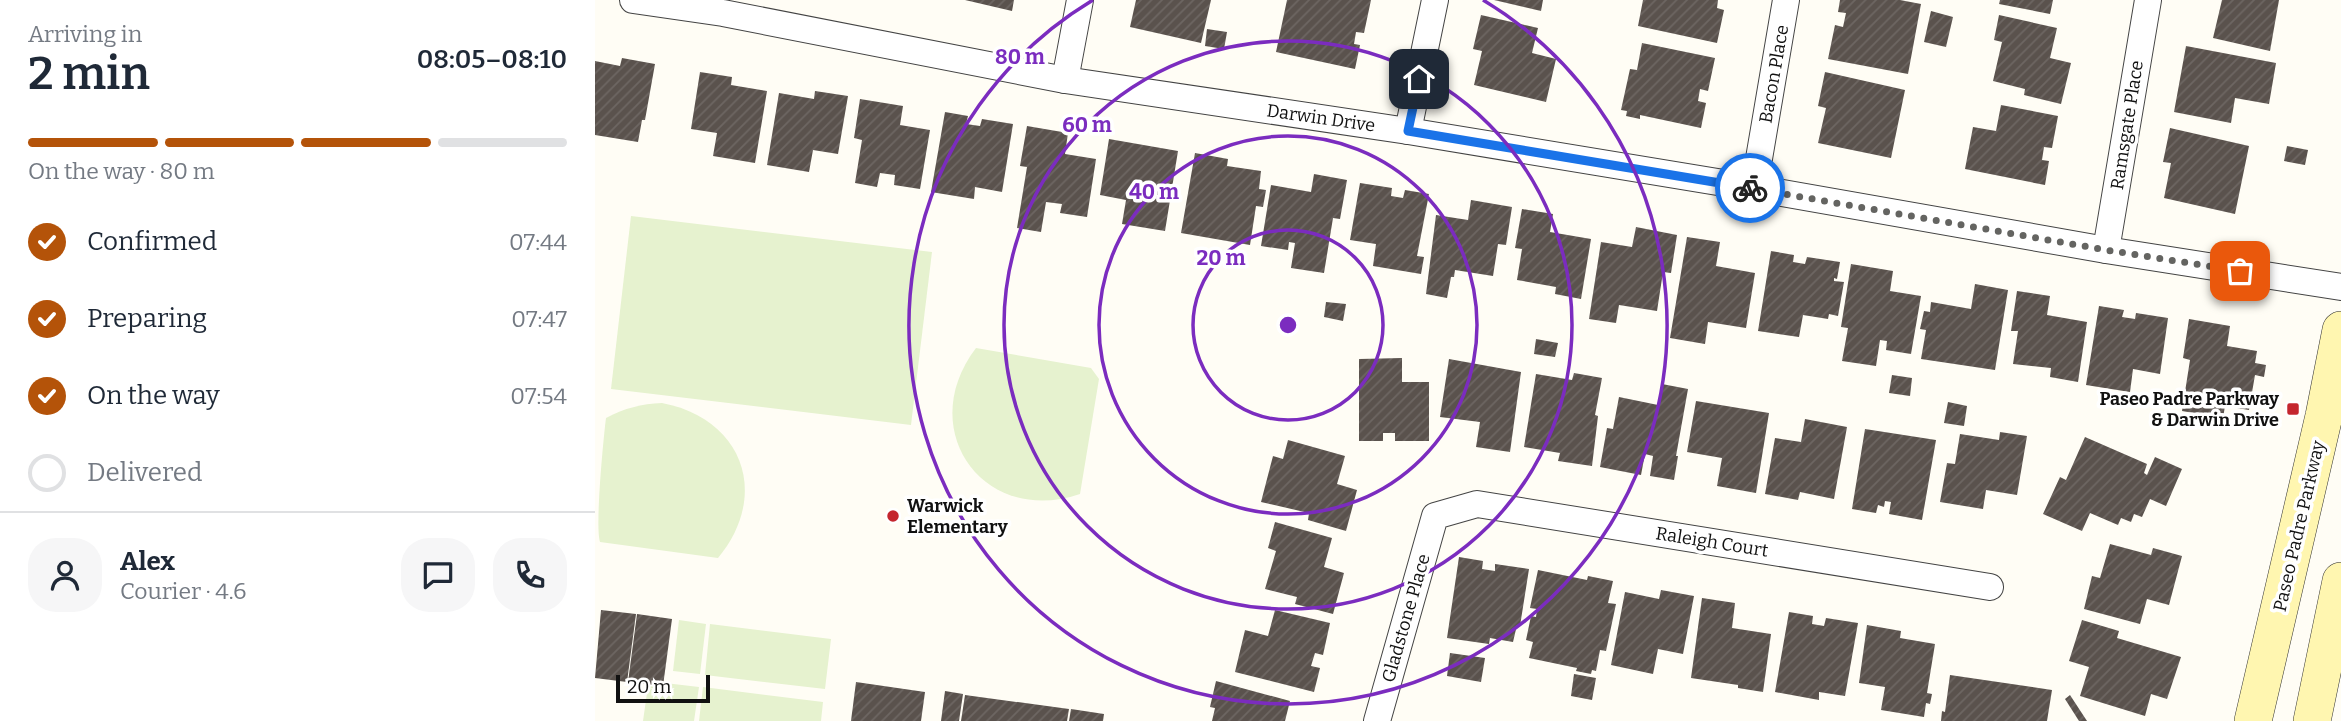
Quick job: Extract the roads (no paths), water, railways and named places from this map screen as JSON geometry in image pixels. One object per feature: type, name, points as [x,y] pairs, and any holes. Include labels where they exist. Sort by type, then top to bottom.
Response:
[{"type":"main road","name":"Paseo Padre Parkway","points":[[2253,721],[2324,416],[2341,330]]},
{"type":"main road","points":[[2312,721],[2341,581]]},
{"type":"street","name":"Darwin Drive","points":[[633,0],[724,7],[1065,80],[1408,131],[2106,250],[2341,287]]},
{"type":"street","points":[[1065,80],[1080,0]]},
{"type":"street","points":[[1408,131],[1435,0]]},
{"type":"street","name":"Bacon Place","points":[[1754,188],[1786,0]]},
{"type":"street","name":"Ramsgate Place","points":[[2106,250],[2148,0]]},
{"type":"street","name":"Raleigh Court","points":[[1435,516],[1476,504],[1990,587]]},
{"type":"street","name":"Gladstone Place","points":[[1377,721],[1435,516]]},
{"type":"place","name":"Paseo Padre Parkway & Darwin Drive","points":[[2293,409]]},
{"type":"place","name":"Warwick Elementary","points":[[893,516]]}]
